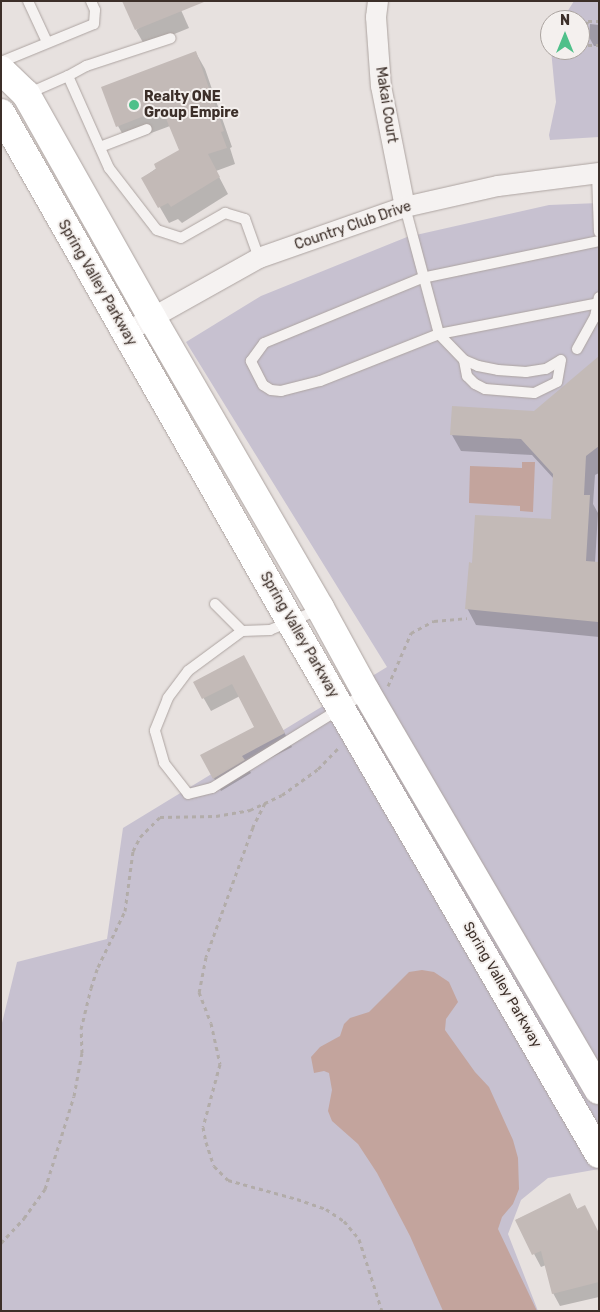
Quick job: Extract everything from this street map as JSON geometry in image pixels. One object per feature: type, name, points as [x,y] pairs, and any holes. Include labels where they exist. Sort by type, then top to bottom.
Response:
[{"type":"street","name":"Makai Court","points":[[378,1],[376,16],[381,86],[405,207]]},
{"type":"street","points":[[1,70],[26,94],[152,318],[320,608],[370,699],[599,1090]]},
{"type":"street","name":"Spring Valley Parkway","points":[[1,113],[290,621],[348,718],[599,1154]]},
{"type":"street","name":"Country Club Drive","points":[[126,333],[259,258],[405,207],[498,186],[598,173]]},
{"type":"lane","points":[[28,1],[47,42]]},
{"type":"lane","points":[[1,62],[94,24],[95,10],[91,1]]},
{"type":"lane","points":[[26,94],[86,66],[171,38]]},
{"type":"lane","points":[[68,76],[109,168],[157,230],[181,238],[225,213],[245,219],[259,258]]},
{"type":"lane","points":[[100,147],[147,129]]},
{"type":"lane","points":[[598,173],[599,232]]},
{"type":"lane","points":[[405,207],[422,278],[439,334],[464,360],[478,366],[498,370],[526,372],[546,369],[561,360],[557,382],[534,393],[514,393],[485,389],[475,384],[467,376],[464,360]]},
{"type":"lane","points":[[577,349],[595,317],[598,300],[439,334],[320,381],[281,391],[271,390],[263,385],[251,362],[264,343],[422,278],[599,241]]},
{"type":"lane","points":[[215,604],[242,631]]},
{"type":"lane","points":[[320,608],[270,630],[242,631],[188,671],[168,698],[155,731],[164,763],[188,794],[212,788],[348,718],[370,699]]},
{"type":"path","points":[[370,699],[382,697],[396,672],[411,633],[434,621],[467,618]]},
{"type":"path","points":[[1,1243],[24,1218],[45,1189],[74,1096],[82,1053],[81,1030],[91,988],[98,967],[125,911],[133,851],[140,837],[160,817],[216,816],[250,810],[282,795],[318,769],[348,718]]},
{"type":"path","points":[[265,803],[253,827],[206,957],[199,992],[211,1023],[220,1064],[208,1100],[203,1126],[204,1134],[214,1166],[228,1180],[297,1198],[326,1209],[344,1221],[359,1239],[382,1311]]},
{"type":"shaded area","points":[[574,1],[599,1],[599,137],[550,140],[549,135],[556,102],[552,60],[590,60],[590,10],[568,10]]},
{"type":"shaded area","points":[[599,203],[599,1169],[548,1178],[521,1200],[508,1234],[538,1311],[1,1311],[1,1027],[17,962],[107,939],[123,828],[387,667],[186,342],[261,296],[407,237],[549,205]]},
{"type":"shaded area","points":[[522,462],[535,462],[533,512],[520,511],[520,506],[469,503],[470,466],[522,468]]},
{"type":"shaded area","points":[[422,970],[434,972],[449,982],[458,1002],[446,1019],[445,1030],[475,1072],[489,1087],[513,1140],[518,1158],[519,1189],[513,1204],[502,1217],[498,1229],[537,1311],[443,1311],[410,1236],[377,1173],[358,1144],[332,1121],[328,1111],[332,1090],[329,1073],[324,1071],[314,1073],[311,1057],[320,1047],[340,1036],[344,1024],[350,1018],[369,1012],[409,972]]},
{"type":"building","points":[[122,1],[204,1],[204,2],[135,30]]},
{"type":"building","points":[[196,51],[224,131],[221,132],[227,148],[208,154],[220,177],[171,207],[168,203],[158,208],[141,178],[156,169],[154,164],[179,150],[162,109],[116,127],[101,87]]},
{"type":"building","points":[[599,356],[599,446],[586,456],[584,495],[590,495],[586,561],[599,562],[598,622],[465,609],[469,562],[472,563],[475,515],[551,519],[553,474],[521,439],[450,435],[452,406],[534,411]]},
{"type":"building","points":[[244,655],[285,733],[242,756],[245,760],[213,779],[200,755],[254,727],[232,684],[202,699],[193,682]]},
{"type":"building","points":[[570,1193],[577,1209],[585,1205],[599,1233],[599,1282],[552,1294],[541,1251],[532,1255],[515,1220]]},
{"type":"place","name":"Realty ONE Group Empire","points":[[134,105]]}]
